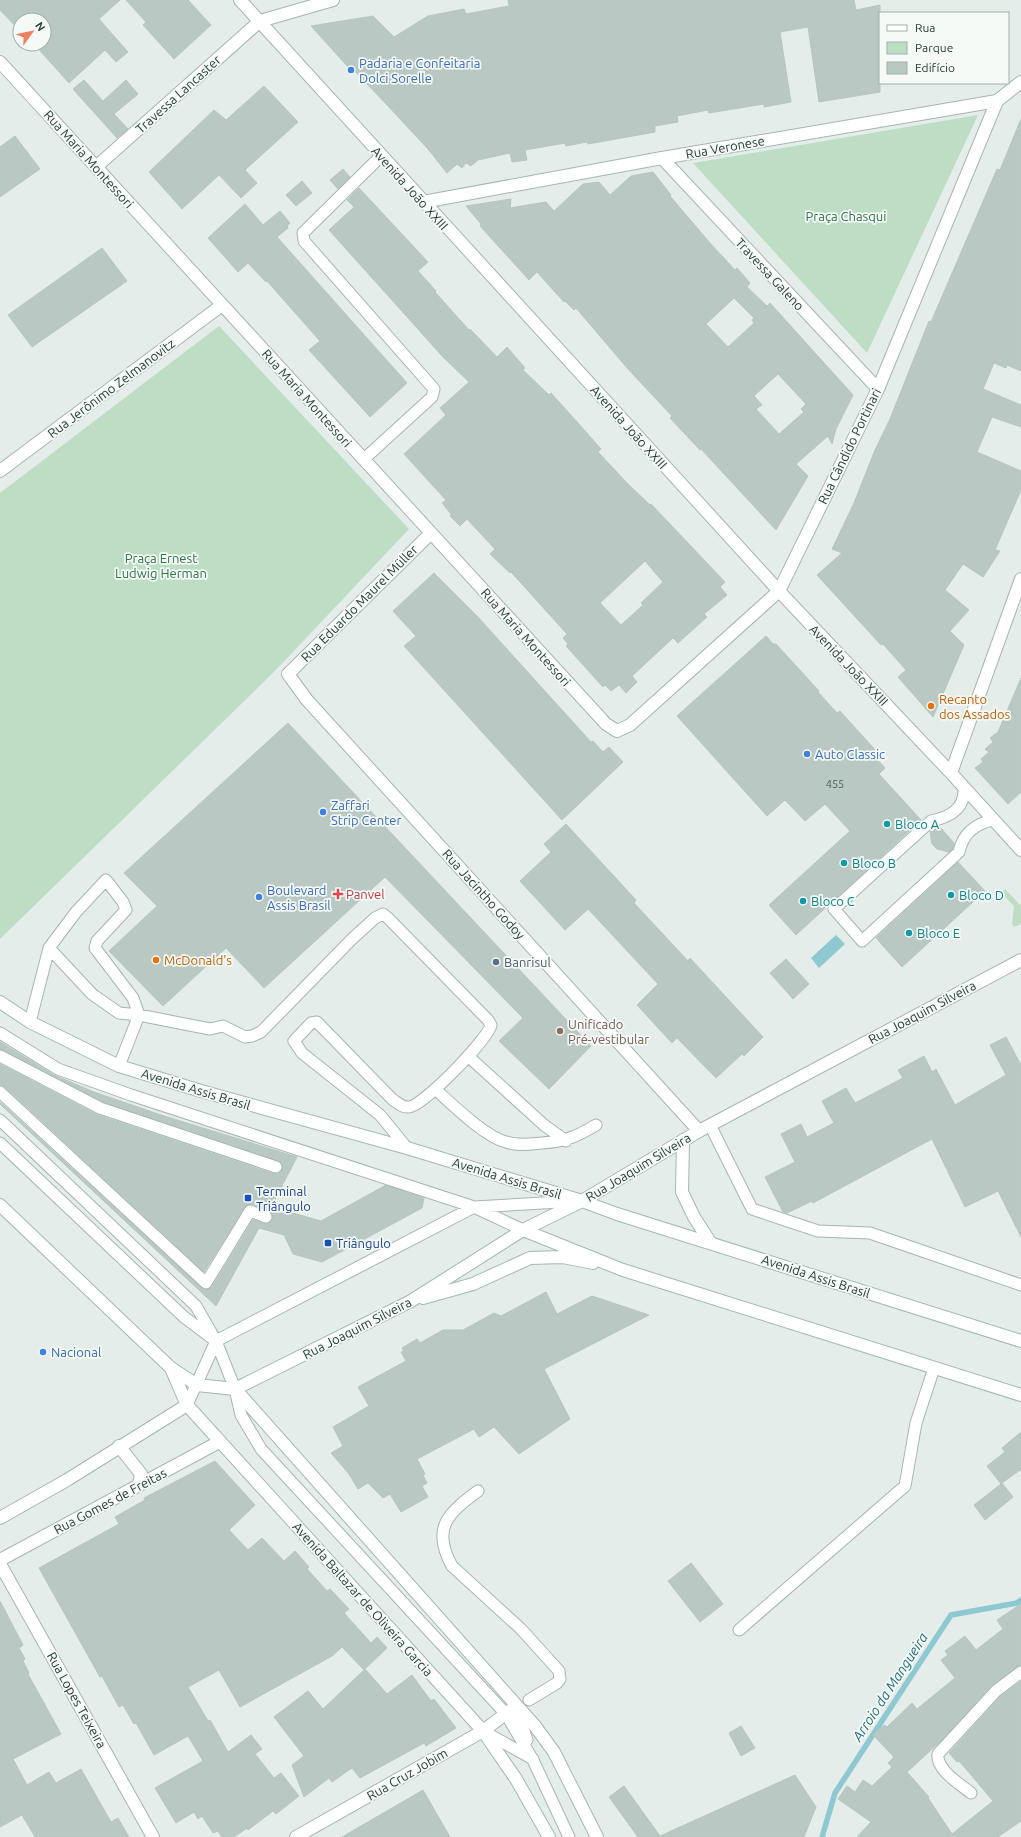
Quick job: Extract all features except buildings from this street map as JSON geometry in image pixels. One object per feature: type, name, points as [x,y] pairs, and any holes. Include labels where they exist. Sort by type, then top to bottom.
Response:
[{"type":"street","name":"Avenida João XXIII","points":[[240,0],[779,591],[951,772],[1021,850]]},
{"type":"street","points":[[260,21],[333,0]]},
{"type":"street","name":"Travessa Lancaster","points":[[96,167],[260,21]]},
{"type":"street","name":"Rua Maria Montessori","points":[[0,62],[606,724],[617,731]]},
{"type":"street","name":"Rua Veronese","points":[[423,202],[662,158],[997,101],[1021,82]]},
{"type":"street","name":"Rua Cândido Portinari","points":[[617,731],[630,725],[779,591],[878,389],[997,101]]},
{"type":"street","name":"Travessa Galeno","points":[[662,158],[878,389]]},
{"type":"street","name":"Rua Jerônimo Zelmanovitz","points":[[0,471],[222,305]]},
{"type":"street","name":"Rua Eduardo Maurel Müller","points":[[288,674],[431,533]]},
{"type":"street","points":[[951,772],[1021,579]]},
{"type":"street","name":"Rua Jacintho Godoy","points":[[288,674],[312,706],[699,1130]]},
{"type":"street","name":"Rua Joaquim Silveira","points":[[235,1389],[411,1301],[523,1230],[582,1201],[699,1130],[1021,960]]},
{"type":"street","name":"Avenida Assis Brasil","points":[[0,1002],[30,1022],[119,1066],[201,1091],[407,1148],[582,1201],[617,1214],[1021,1340]]},
{"type":"street","points":[[683,1140],[682,1192],[694,1217],[710,1242]]},
{"type":"street","points":[[0,1205],[171,1368],[197,1385],[235,1389],[535,1726],[554,1752],[597,1837]]},
{"type":"street","points":[[523,1230],[623,1270],[1021,1395]]},
{"type":"street","points":[[411,1301],[473,1284],[530,1258],[563,1257],[623,1270]]},
{"type":"street","name":"Avenida Baltazar de Oliveira Garcia","points":[[171,1368],[187,1405],[483,1731],[516,1779],[549,1837]]},
{"type":"street","points":[[0,1518],[67,1480],[119,1446],[187,1405]]},
{"type":"street","name":"Rua Gomes de Freitas","points":[[0,1560],[220,1442]]},
{"type":"street","points":[[119,1446],[140,1474],[139,1485]]},
{"type":"street","name":"Rua Lopes Teixeira","points":[[0,1564],[153,1837]]},
{"type":"street","name":"Rua Cruz Jobim","points":[[296,1837],[483,1731],[516,1706]]},
{"type":"lane","points":[[364,459],[432,397],[434,389],[304,241],[303,233],[381,156]]},
{"type":"lane","points":[[960,808],[965,795],[964,788]]},
{"type":"lane","points":[[969,804],[980,805],[974,826],[962,840],[959,852],[862,941],[834,909],[931,821],[941,820],[969,804]]},
{"type":"lane","points":[[974,826],[993,820]]},
{"type":"lane","points":[[30,1022],[49,948],[76,912],[106,880],[124,902],[126,908],[124,913],[97,941],[95,948],[133,998],[139,1015],[119,1066]]},
{"type":"lane","points":[[49,948],[92,994],[119,1013],[139,1015],[210,1029],[223,1026],[245,1037],[261,1032],[322,968],[375,918],[382,914],[386,916],[490,1022],[488,1031],[469,1057],[447,1076],[436,1089],[418,1104],[409,1108],[402,1106],[392,1099],[317,1022],[311,1023],[294,1040],[302,1053],[380,1115],[407,1148]]},
{"type":"lane","points":[[0,1033],[58,1069],[139,1097],[474,1206],[523,1230]]},
{"type":"lane","points":[[0,1056],[100,1108],[276,1167]]},
{"type":"lane","points":[[469,1057],[544,1126],[566,1141]]},
{"type":"lane","points":[[436,1089],[461,1112],[495,1138],[506,1142],[521,1145],[566,1141],[596,1124]]},
{"type":"lane","points":[[0,1092],[206,1283],[250,1210],[266,1217]]},
{"type":"lane","points":[[0,1120],[196,1306],[216,1341],[235,1389],[241,1415],[261,1449],[506,1714],[533,1760],[569,1837]]},
{"type":"lane","points":[[710,1125],[752,1209],[818,1232],[870,1232],[1021,1285]]},
{"type":"lane","points":[[0,1143],[184,1317],[216,1341]]},
{"type":"lane","points":[[187,1405],[216,1341],[474,1206],[582,1201]]},
{"type":"lane","points":[[739,1630],[905,1486],[916,1423],[934,1368]]},
{"type":"lane","points":[[478,1491],[456,1508],[446,1523],[441,1540],[445,1553],[452,1566],[521,1629],[558,1671],[560,1679],[557,1683],[529,1700]]},
{"type":"lane","points":[[971,1793],[951,1777],[940,1764],[938,1754],[996,1692],[1021,1672]]},
{"type":"lane","points":[[516,1706],[533,1760]]},
{"type":"lane","points":[[483,1731],[533,1760]]},
{"type":"green space","name":"Praça Chasqui","points":[[978,115],[867,353],[693,163]]},
{"type":"green space","name":"Praça Ernest Ludwig Herman","points":[[219,326],[409,529],[273,673],[0,939],[0,493]]},
{"type":"green space","points":[[1005,889],[1021,906],[1021,924],[1014,927],[1012,924],[1014,906],[1001,893]]},
{"type":"water","points":[[836,935],[845,944],[819,968],[811,958]]},
{"type":"waterway","name":"Arroio da Mangueira","points":[[822,1837],[835,1793],[951,1615],[1017,1603],[1021,1600]]},
{"type":"place","name":"Padaria e Confeitaria Dolci Sorelle","points":[[351,70]]},
{"type":"place","name":"Recanto dos Assados","points":[[931,706]]},
{"type":"place","name":"Auto Classic","points":[[807,754]]},
{"type":"place","name":"Zaffari Strip Center","points":[[323,812]]},
{"type":"place","name":"Bloco A","points":[[887,824]]},
{"type":"place","name":"Bloco B","points":[[844,863]]},
{"type":"place","name":"Panvel","points":[[338,894]]},
{"type":"place","name":"Bloco D","points":[[951,895]]},
{"type":"place","name":"Boulevard Assis Brasil","points":[[259,897]]},
{"type":"place","name":"Bloco C","points":[[803,901]]},
{"type":"place","name":"Bloco E","points":[[909,933]]},
{"type":"place","name":"McDonald's","points":[[156,960]]},
{"type":"place","name":"Banrisul","points":[[496,962]]},
{"type":"place","name":"Unificado Pré-vestibular","points":[[560,1031]]},
{"type":"place","name":"Terminal Triângulo","points":[[248,1198]]},
{"type":"place","name":"Triângulo","points":[[328,1243]]},
{"type":"place","name":"Nacional","points":[[43,1352]]}]
